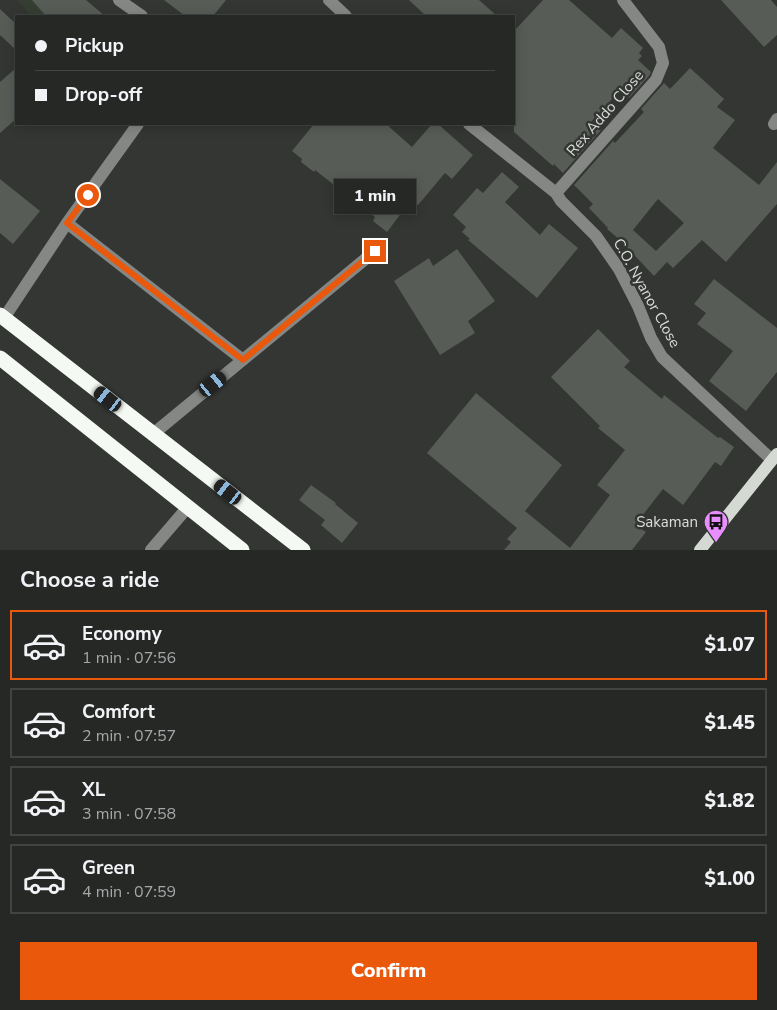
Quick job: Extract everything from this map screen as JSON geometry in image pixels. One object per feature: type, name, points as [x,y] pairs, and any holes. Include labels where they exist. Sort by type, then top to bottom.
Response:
[{"type":"highway","points":[[2,316],[304,550]]},
{"type":"highway","points":[[0,358],[242,550]]},
{"type":"main road","points":[[700,550],[775,457]]},
{"type":"street","points":[[119,0],[141,15]]},
{"type":"street","points":[[329,0],[345,15]]},
{"type":"street","name":"Rex Addo Close","points":[[556,193],[656,80],[663,63],[659,47],[623,0]]},
{"type":"street","points":[[2,316],[137,125]]},
{"type":"street","name":"C.O. Nyanor Close","points":[[470,125],[556,193],[596,236],[619,269],[662,356],[775,457]]},
{"type":"street","points":[[67,223],[243,360]]},
{"type":"street","points":[[153,434],[375,251]]},
{"type":"street","points":[[151,550],[187,508]]},
{"type":"shaded area","points":[[17,0],[84,0],[66,15],[30,15]]},
{"type":"building","points":[[32,0],[86,0],[104,15],[45,15]]},
{"type":"building","points":[[164,0],[226,0],[214,15],[184,15]]},
{"type":"building","points":[[409,0],[479,0],[496,15],[425,15]]},
{"type":"building","points":[[543,0],[569,0],[612,38],[621,28],[643,48],[639,53],[642,56],[638,60],[651,72],[649,76],[629,98],[620,90],[591,122],[601,130],[563,173],[514,132],[515,30]]},
{"type":"building","points":[[721,0],[771,0],[777,7],[777,35],[764,47]]},
{"type":"building","points":[[0,9],[15,23],[15,49],[0,35]]},
{"type":"building","points":[[690,68],[724,99],[717,107],[735,120],[713,148],[759,185],[777,162],[777,204],[726,262],[702,240],[673,268],[667,262],[654,276],[607,229],[589,208],[593,204],[574,185],[613,141],[615,143],[644,112],[641,109],[664,83],[670,89]],"holes":[[[658,199],[684,223],[656,251],[633,230]]]},
{"type":"building","points":[[15,69],[15,120],[0,133],[0,82]]},
{"type":"building","points":[[313,125],[387,125],[412,147],[431,125],[439,125],[473,155],[452,179],[445,173],[418,205],[412,199],[387,232],[373,221],[375,217],[315,170],[314,172],[301,162],[302,159],[292,151]]},
{"type":"building","points":[[502,172],[519,187],[505,202],[540,235],[549,224],[578,248],[537,298],[468,240],[470,239],[462,232],[466,227],[453,215],[477,188],[483,193]]},
{"type":"building","points":[[0,179],[40,211],[13,244],[0,233]]},
{"type":"building","points":[[457,249],[495,301],[468,321],[475,333],[440,355],[394,281],[429,258],[433,266]]},
{"type":"building","points":[[714,279],[777,328],[777,372],[746,411],[709,381],[733,351],[697,324],[706,313],[694,304]]},
{"type":"building","points":[[598,329],[630,361],[624,367],[662,399],[664,395],[718,438],[720,437],[734,447],[721,466],[715,462],[683,505],[663,489],[635,525],[646,532],[632,550],[504,550],[511,542],[507,539],[517,528],[427,453],[476,393],[562,465],[525,511],[570,548],[610,495],[597,485],[625,450],[598,428],[600,426],[551,377]]},
{"type":"building","points":[[311,485],[336,503],[358,523],[342,543],[321,525],[325,520],[299,500]]},
{"type":"place","name":"Sakaman","points":[[716,543]]},
{"type":"route","points":[[88,195],[67,223],[243,360],[375,251]]}]
